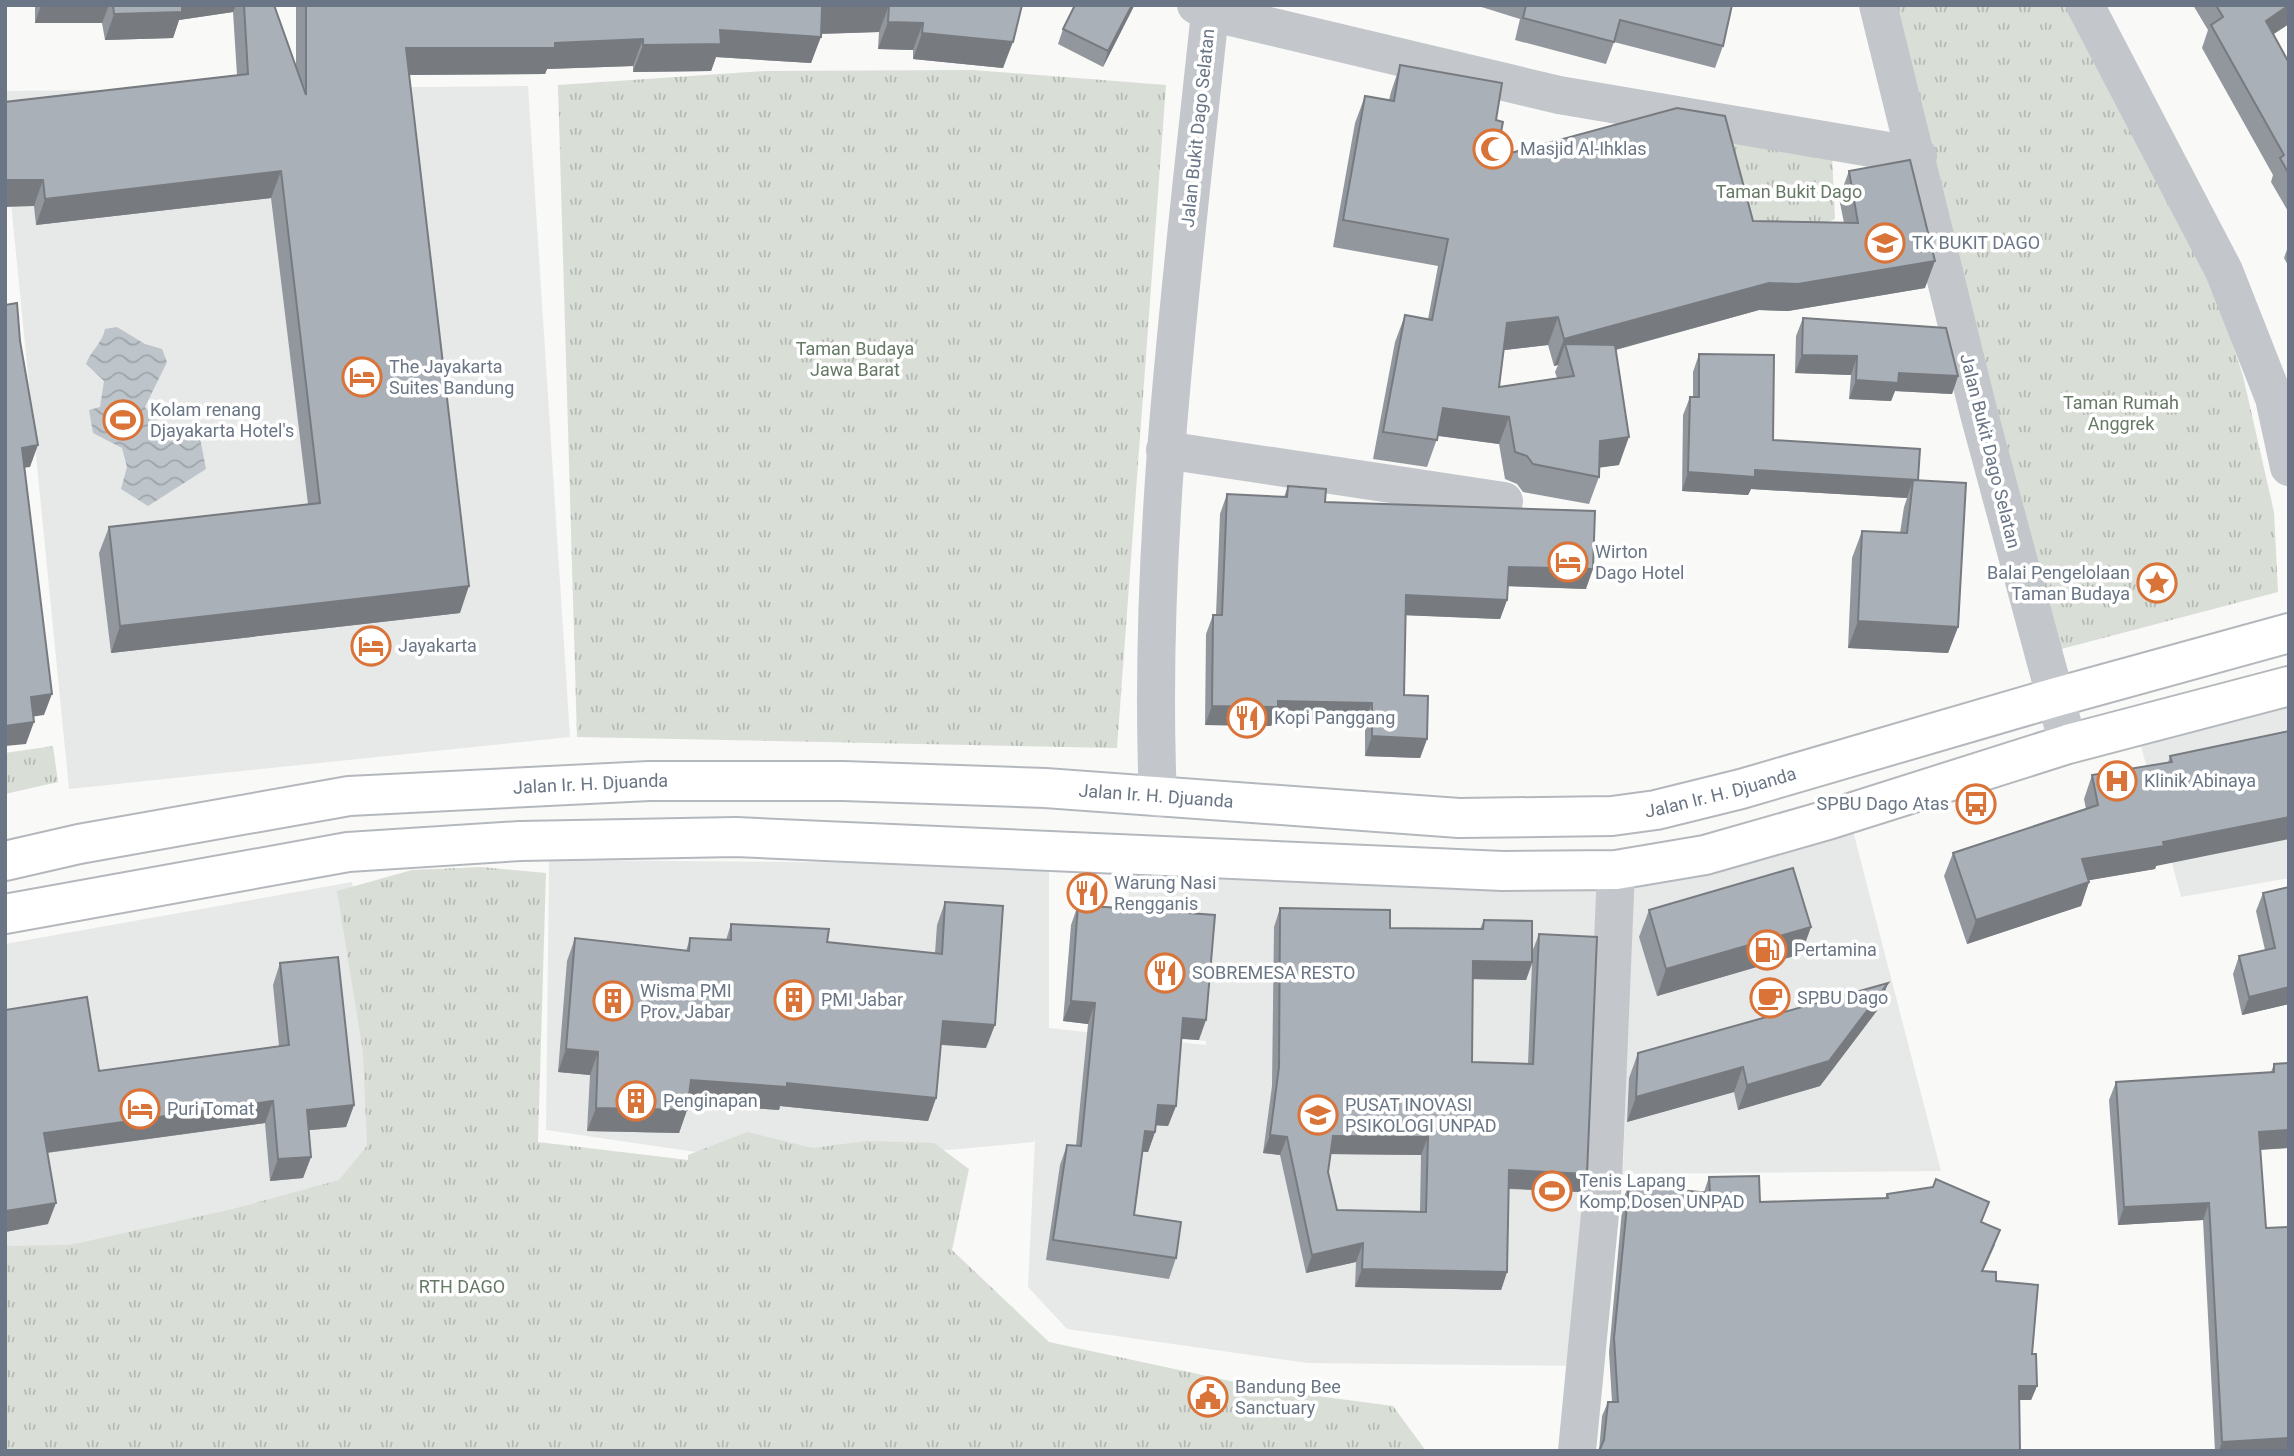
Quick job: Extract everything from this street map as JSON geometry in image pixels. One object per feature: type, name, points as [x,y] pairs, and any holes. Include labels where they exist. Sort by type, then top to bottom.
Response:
[{"type":"main road","name":"Jalan Ir. H. Djuanda","points":[[5,861],[79,844],[300,804],[438,790],[649,781],[843,781],[1045,788],[1460,818],[1612,816],[1656,810],[1741,789],[2289,633]]},
{"type":"main road","points":[[5,914],[348,852],[480,843],[736,838],[1503,871],[1616,870],[1705,855],[1831,819],[2068,744],[2289,686]]},
{"type":"main road","points":[[1156,855],[1158,798]]},
{"type":"street","name":"Jalan Bukit Dago Selatan","points":[[1878,5],[1918,156],[1979,414],[2053,698],[2068,744]]},
{"type":"street","points":[[2085,5],[2277,371],[2289,467]]},
{"type":"street","name":"Jalan Bukit Dago Selatan","points":[[1158,798],[1156,717],[1165,450],[1203,8],[1559,96],[1918,156]]},
{"type":"street","points":[[1165,450],[1504,501]]},
{"type":"street","points":[[1577,1451],[1603,1183],[1616,870]]},
{"type":"shaded area","points":[[528,86],[570,737],[69,789],[5,142],[5,91]]},
{"type":"shaded area","points":[[2289,701],[2289,878],[2181,897],[2140,742]]},
{"type":"shaded area","name":"Pertamina","points":[[1852,827],[1941,1171],[1623,1174],[1632,888]]},
{"type":"shaded area","name":"PUSAT INOVASI PSIKOLOGI UNPAD","points":[[549,860],[1049,864],[1049,1028],[1206,1045],[1206,1041],[1121,1033],[1130,869],[1606,891],[1582,1366],[1308,1363],[1067,1329],[1028,1287],[1035,1139],[1034,1142],[785,1165],[546,1130]]},
{"type":"shaded area","points":[[352,882],[407,1199],[5,1279],[5,944]]},
{"type":"green space","name":"Taman Rumah Anggrek","points":[[1886,5],[2071,5],[2212,280],[2243,376],[2274,512],[2278,592],[2050,652]]},
{"type":"green space","name":"Taman Budaya Jawa Barat","points":[[973,70],[1166,85],[1117,748],[577,737],[558,85],[765,71]]},
{"type":"green space","name":"Taman Bukit Dago","points":[[1729,140],[1832,155],[1835,219],[1762,252]]},
{"type":"green space","points":[[53,746],[58,782],[5,794],[5,753]]},
{"type":"green space","name":"RTH DAGO","points":[[481,867],[546,873],[538,1142],[688,1160],[688,1155],[747,1132],[813,1148],[866,1141],[934,1143],[969,1169],[952,1250],[1049,1342],[1272,1390],[1393,1406],[1426,1451],[5,1451],[5,1246],[70,1245],[233,1209],[339,1180],[367,1146],[363,1052],[337,891],[412,870]]},
{"type":"water","name":"Kolam renang Djayakarta Hotel's","points":[[117,327],[145,344],[162,349],[167,362],[145,407],[168,430],[182,436],[200,438],[206,469],[148,506],[121,489],[127,467],[122,448],[93,433],[89,410],[100,407],[104,381],[86,364],[105,329]]},
{"type":"building","points":[[113,5],[182,5],[182,12],[114,14]]},
{"type":"building","name":"The Jayakarta Suites Bandung","points":[[244,5],[274,5],[306,95],[306,5],[888,5],[822,8],[821,37],[720,30],[721,44],[643,45],[643,39],[555,43],[555,48],[406,48],[469,586],[120,626],[109,527],[320,503],[281,171],[45,199],[43,180],[5,180],[5,102],[248,74]]},
{"type":"building","points":[[889,5],[1022,5],[1013,42],[922,33],[923,23],[888,22]]},
{"type":"building","points":[[1075,5],[1132,5],[1108,51],[1063,29]]},
{"type":"building","points":[[1526,5],[1732,5],[1723,46],[1620,20],[1614,42],[1523,18]]},
{"type":"building","points":[[2216,5],[2289,5],[2266,21],[2289,63],[2289,174],[2280,158],[2284,155],[2211,25],[2223,17]]},
{"type":"building","points":[[1400,65],[1502,83],[1496,120],[1503,122],[1496,157],[1677,108],[1725,116],[1753,221],[1858,223],[1849,171],[1910,160],[1935,261],[1798,284],[1769,283],[1564,339],[1558,317],[1507,323],[1499,387],[1574,376],[1565,344],[1615,345],[1629,437],[1600,441],[1599,477],[1533,464],[1527,456],[1515,452],[1509,417],[1443,408],[1437,440],[1383,432],[1405,315],[1432,320],[1448,239],[1343,220],[1365,96],[1394,101]]},
{"type":"building","points":[[17,303],[20,341],[38,445],[22,448],[52,694],[31,697],[34,722],[5,726],[5,305]]},
{"type":"building","points":[[1803,318],[1946,328],[1958,376],[1899,373],[1898,383],[1856,380],[1857,356],[1802,355]]},
{"type":"building","points":[[1699,354],[1774,355],[1773,440],[1920,449],[1918,480],[1755,470],[1755,477],[1688,472],[1690,397],[1699,397]]},
{"type":"building","points":[[1913,480],[1966,483],[1958,627],[1858,621],[1862,531],[1907,533]]},
{"type":"building","points":[[1288,486],[1326,489],[1325,502],[1595,511],[1593,569],[1509,567],[1507,600],[1406,595],[1404,695],[1428,696],[1427,739],[1372,736],[1372,703],[1278,701],[1278,707],[1212,706],[1213,615],[1222,615],[1227,494],[1287,497]]},
{"type":"building","points":[[2289,731],[2289,817],[2163,842],[2164,846],[2082,859],[2089,882],[1976,920],[1953,853],[2098,805],[2092,775],[2172,762],[2170,756]]},
{"type":"building","points":[[1793,868],[1811,927],[1666,969],[1649,910]]},
{"type":"building","points":[[2289,887],[2289,987],[2249,997],[2239,956],[2275,948],[2263,893]]},
{"type":"building","points":[[945,902],[1003,906],[995,1025],[943,1021],[936,1098],[787,1083],[787,1087],[691,1080],[687,1110],[596,1108],[598,1052],[566,1049],[575,938],[689,951],[690,938],[731,940],[731,924],[829,929],[827,942],[942,954]]},
{"type":"building","points":[[1078,905],[1215,915],[1206,1020],[1183,1018],[1176,1106],[1158,1105],[1155,1132],[1145,1131],[1134,1215],[1181,1222],[1176,1258],[1053,1240],[1067,1145],[1081,1146],[1095,1003],[1071,1001]]},
{"type":"building","points":[[1280,908],[1390,910],[1390,928],[1483,929],[1484,920],[1532,921],[1532,962],[1473,961],[1472,1062],[1533,1064],[1539,934],[1597,937],[1587,1174],[1509,1170],[1507,1272],[1362,1269],[1363,1243],[1312,1255],[1287,1137],[1270,1135],[1279,1067]],"holes":[[[1333,1136],[1428,1137],[1426,1212],[1337,1210],[1328,1172]]]},
{"type":"building","points":[[338,957],[354,1105],[307,1110],[311,1157],[278,1159],[273,1101],[44,1133],[56,1203],[6,1211],[5,1010],[87,997],[99,1071],[289,1045],[280,963]]},
{"type":"building","points":[[1888,983],[1829,1061],[1747,1085],[1743,1067],[1636,1097],[1638,1053]]},
{"type":"building","points":[[2289,1063],[2289,1130],[2259,1132],[2266,1228],[2289,1227],[2289,1438],[2222,1442],[2209,1203],[2124,1207],[2116,1082],[2274,1072],[2274,1064]]},
{"type":"building","points":[[1759,1176],[1760,1202],[1888,1198],[1887,1194],[1933,1187],[1936,1179],[1989,1202],[1981,1222],[2000,1230],[1982,1271],[1996,1272],[1996,1281],[2038,1285],[2032,1354],[2036,1354],[2037,1386],[2019,1386],[2020,1451],[1599,1451],[1604,1440],[1608,1402],[1618,1402],[1614,1338],[1629,1185],[1710,1193],[1709,1177]]},
{"type":"place","name":"Masjid Al-Ihklas","points":[[1493,149]]},
{"type":"place","name":"TK BUKIT DAGO","points":[[1885,243]]},
{"type":"place","name":"The Jayakarta Suites Bandung","points":[[362,377]]},
{"type":"place","name":"Kolam renang Djayakarta Hotel's","points":[[123,420]]},
{"type":"place","name":"Wirton Dago Hotel","points":[[1568,562]]},
{"type":"place","name":"Balai Pengelolaan Taman Budaya","points":[[2157,583]]},
{"type":"place","name":"Jayakarta","points":[[371,646]]},
{"type":"place","name":"Kopi Panggang","points":[[1247,718]]},
{"type":"place","name":"Klinik Abinaya","points":[[2117,781]]},
{"type":"place","name":"SPBU Dago Atas","points":[[1976,804]]},
{"type":"place","name":"Warung Nasi Rengganis","points":[[1087,893]]},
{"type":"place","name":"Pertamina","points":[[1767,950]]},
{"type":"place","name":"SOBREMESA RESTO","points":[[1165,973]]},
{"type":"place","name":"SPBU Dago","points":[[1770,998]]},
{"type":"place","name":"PMI Jabar","points":[[794,1000]]},
{"type":"place","name":"Wisma PMI Prov. Jabar","points":[[613,1001]]},
{"type":"place","name":"Penginapan","points":[[636,1101]]},
{"type":"place","name":"Puri Tomat","points":[[140,1109]]},
{"type":"place","name":"PUSAT INOVASI PSIKOLOGI UNPAD","points":[[1318,1115]]},
{"type":"place","name":"Tenis Lapang Komp.Dosen UNPAD","points":[[1552,1191]]},
{"type":"place","name":"Bandung Bee Sanctuary","points":[[1208,1397]]}]
